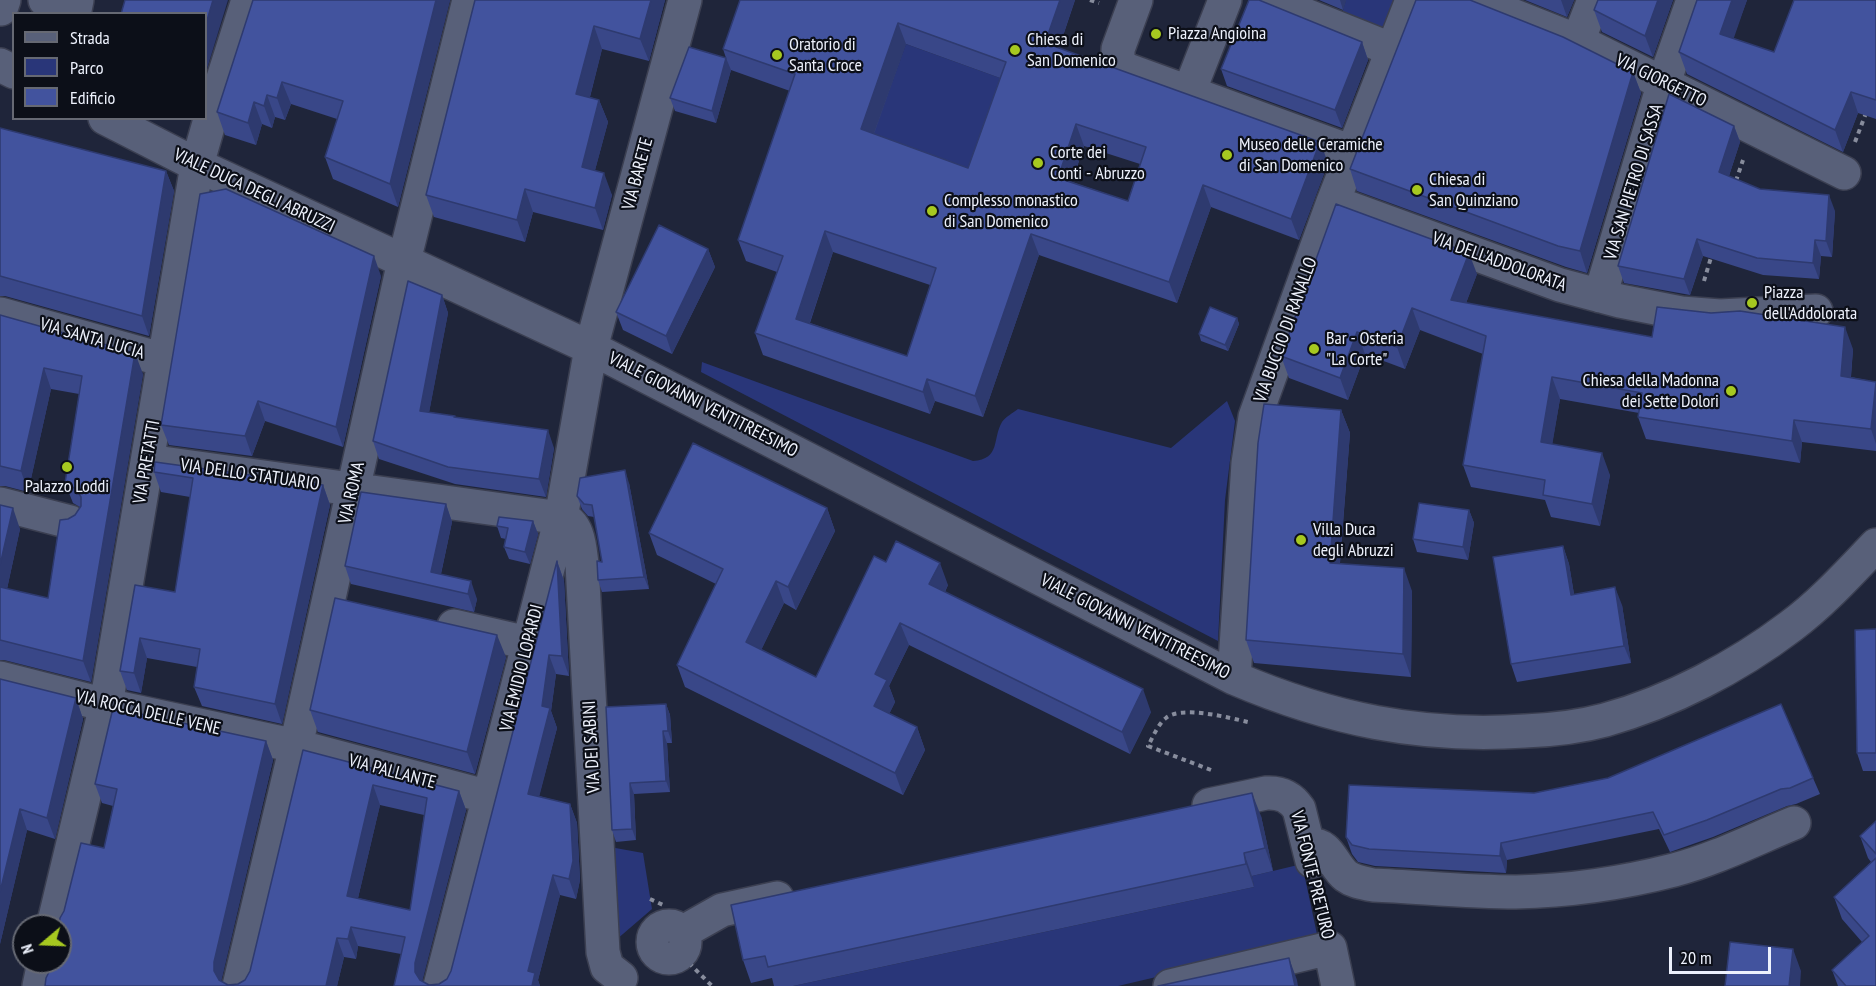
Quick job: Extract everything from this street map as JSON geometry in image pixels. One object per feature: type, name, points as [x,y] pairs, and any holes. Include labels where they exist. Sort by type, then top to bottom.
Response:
[{"type":"street","points":[[1,9],[4,0]]},
{"type":"street","name":"VIA PRETATTI","points":[[56,914],[106,705],[129,535],[148,461],[197,165],[248,0]]},
{"type":"street","name":"VIA ROMA","points":[[239,986],[296,747],[404,261],[469,0]]},
{"type":"street","name":"VIA BARETE","points":[[591,348],[685,0]]},
{"type":"street","points":[[1136,0],[1118,50],[1119,62],[1125,69],[1352,152]]},
{"type":"street","points":[[1189,92],[1225,0]]},
{"type":"street","points":[[1268,0],[1393,50]]},
{"type":"street","name":"VIA BUCCIO DI RANALLO","points":[[1234,678],[1246,483],[1255,417],[1261,395],[1333,202],[1412,0]]},
{"type":"street","name":"VIA GIORGETTO","points":[[1474,0],[1578,41],[1844,173]]},
{"type":"street","points":[[1578,41],[1594,0]]},
{"type":"street","name":"VIA SAN PIETRO DI SASSA","points":[[1600,296],[1664,82],[1693,0]]},
{"type":"street","name":"VIALE DUCA DEGLI ABRUZZI","points":[[109,120],[197,165],[404,261]]},
{"type":"street","name":"VIA DELL'ADDOLORATA","points":[[1333,202],[1552,282],[1600,296],[1668,310],[1720,316],[1816,311]]},
{"type":"street","name":"VIALE GIOVANNI VENTITREESIMO","points":[[404,261],[591,348],[1234,678],[1299,704],[1336,715],[1417,730],[1462,734],[1559,729],[1605,720],[1698,684],[1735,663],[1791,626],[1833,589],[1876,545]]},
{"type":"street","name":"VIA SANTA LUCIA","points":[[10,316],[164,360]]},
{"type":"street","name":"VIA EMIDIO LOPARDI","points":[[440,986],[561,518],[591,348]]},
{"type":"street","name":"VIA DELLO STATUARIO","points":[[148,461],[561,518]]},
{"type":"street","points":[[0,504],[70,522]]},
{"type":"street","name":"VIA DEI SABINI","points":[[561,518],[568,520],[574,527],[581,553],[603,952],[607,967],[617,982]]},
{"type":"street","points":[[329,598],[362,605]]},
{"type":"street","points":[[429,620],[528,643]]},
{"type":"street","name":"VIA ROCCA DELLE VENE","points":[[0,678],[106,705],[296,747]]},
{"type":"street","name":"VIA PALLANTE","points":[[296,747],[489,797]]},
{"type":"street","name":"VIA FONTE PRETURO","points":[[1184,810],[1274,792],[1294,801],[1301,815],[1310,853]]},
{"type":"street","points":[[1310,853],[1316,845],[1324,847],[1341,872],[1349,878],[1366,884],[1532,891],[1616,882],[1675,869],[1722,853],[1794,823]]},
{"type":"street","points":[[617,982],[631,968],[673,946],[722,910],[801,893]]},
{"type":"street","points":[[1170,986],[1330,948]]},
{"type":"street","name":"VIA FONTE PRETURO","points":[[1330,948],[1338,986]]},
{"type":"path","points":[[1090,0],[1100,3]]},
{"type":"path","points":[[1844,173],[1868,108]]},
{"type":"path","points":[[1254,795],[1250,788],[1241,781],[1148,746],[1164,719],[1177,713],[1192,713],[1258,724]]},
{"type":"path","name":"VIA FONTE PRETURO","points":[[1310,853],[1330,948]]},
{"type":"path","points":[[673,946],[712,986]]},
{"type":"green space","points":[[1346,0],[1400,0],[1385,38],[1340,20]]},
{"type":"green space","points":[[906,44],[1014,83],[976,189],[868,150]]},
{"type":"green space","points":[[702,362],[973,461],[982,459],[992,452],[1002,422],[1018,409],[1171,448],[1227,401],[1235,421],[1225,500],[1218,641],[701,372]]},
{"type":"green space","points":[[610,847],[643,853],[652,909],[616,940]]},
{"type":"green space","points":[[1302,864],[1318,939],[1118,986],[793,986],[1254,887],[1252,876]]},
{"type":"building","points":[[125,0],[213,0],[207,21],[207,12],[122,12]]},
{"type":"building","points":[[253,0],[436,0],[390,184],[325,157],[343,101],[282,82],[277,98],[267,95],[264,106],[254,102],[248,123],[217,112]]},
{"type":"building","points":[[475,0],[651,0],[640,39],[594,26],[576,94],[599,100],[582,167],[604,173],[595,208],[525,189],[517,220],[426,195]]},
{"type":"building","name":"Complesso monastico di San Domenico","points":[[740,0],[1060,0],[1045,43],[1320,142],[1291,219],[1203,185],[1169,282],[1031,234],[975,396],[927,379],[923,392],[755,333],[783,256],[738,240],[795,74],[723,49]],"holes":[[[898,23],[1006,62],[968,168],[861,129]],[[1076,124],[1146,147],[1128,201],[1058,178]],[[825,231],[936,268],[907,356],[796,319]]]},
{"type":"building","points":[[1249,0],[1259,0],[1362,42],[1335,110],[1221,69]]},
{"type":"building","points":[[1416,0],[1470,0],[1563,37],[1633,72],[1580,251],[1558,246],[1350,169]]},
{"type":"building","points":[[1598,0],[1658,0],[1645,36],[1594,10]]},
{"type":"building","points":[[1697,0],[1732,0],[1720,34],[1774,52],[1794,0],[1876,0],[1876,100],[1851,92],[1835,130],[1679,52]]},
{"type":"building","points":[[689,47],[726,58],[712,111],[670,98]]},
{"type":"building","points":[[1669,94],[1734,126],[1719,172],[1760,189],[1829,195],[1826,241],[1815,240],[1813,263],[1757,258],[1697,239],[1684,279],[1618,266]]},
{"type":"building","points":[[0,128],[166,171],[142,316],[0,276]]},
{"type":"building","points":[[226,189],[374,256],[336,427],[258,401],[245,436],[161,425],[200,194]]},
{"type":"building","points":[[1336,204],[1469,253],[1451,300],[1652,337],[1657,307],[1711,313],[1740,311],[1845,327],[1841,376],[1876,382],[1871,429],[1794,420],[1792,441],[1638,417],[1642,393],[1552,377],[1541,442],[1602,453],[1592,504],[1543,495],[1545,480],[1463,465],[1486,336],[1412,308],[1397,347],[1357,332],[1340,378],[1281,356]]},
{"type":"building","points":[[659,225],[708,249],[666,336],[616,312]]},
{"type":"building","points":[[408,281],[442,295],[420,411],[548,430],[539,479],[448,467],[373,441]]},
{"type":"building","points":[[1210,307],[1237,318],[1225,345],[1199,334]]},
{"type":"building","points":[[0,315],[135,353],[83,661],[0,640],[0,587],[48,598],[60,520],[75,515],[81,506],[81,497],[76,489],[65,483],[82,376],[44,368],[21,471],[0,466]]},
{"type":"building","name":"Villa Duca degli Abruzzi","points":[[1264,404],[1341,410],[1330,563],[1404,568],[1403,654],[1246,640],[1258,443]]},
{"type":"building","points":[[693,443],[827,508],[788,587],[776,581],[746,642],[816,677],[874,556],[886,562],[896,541],[940,563],[929,584],[1143,689],[1122,732],[900,623],[875,674],[887,680],[874,706],[917,727],[895,773],[677,665],[723,569],[649,533]]},
{"type":"building","points":[[155,462],[323,485],[275,704],[194,687],[200,649],[140,638],[134,673],[120,671],[135,585],[175,592],[193,478],[154,472]]},
{"type":"building","points":[[625,470],[644,577],[598,580],[597,561],[602,562],[592,505],[584,504],[577,496],[580,478]]},
{"type":"building","points":[[361,492],[446,504],[431,572],[471,581],[468,594],[345,566]]},
{"type":"building","points":[[1419,503],[1469,510],[1463,547],[1413,539]]},
{"type":"building","points":[[0,505],[13,508],[0,565]]},
{"type":"building","points":[[499,517],[533,521],[525,552],[504,547],[508,528],[497,526]]},
{"type":"building","points":[[1563,546],[1571,595],[1615,587],[1624,646],[1511,664],[1493,557]]},
{"type":"building","points":[[557,561],[562,656],[549,655],[542,706],[550,708],[528,794],[570,804],[573,861],[569,879],[553,875],[528,971],[535,973],[532,986],[394,986],[405,937],[351,927],[348,939],[337,938],[326,986],[45,986],[48,974],[72,974],[72,914],[62,914],[81,843],[104,848],[117,789],[95,784],[113,708],[266,741],[214,962],[214,971],[219,980],[228,985],[238,984],[245,980],[250,971],[303,750],[459,791],[415,963],[415,972],[420,980],[429,985],[439,984],[447,979],[451,971]],"holes":[[[373,785],[427,798],[410,910],[347,896]]]},
{"type":"building","points":[[335,598],[497,635],[467,752],[310,710]]},
{"type":"building","points":[[1876,629],[1876,753],[1857,753],[1855,630]]},
{"type":"building","points":[[0,679],[76,698],[47,818],[20,809],[0,892]]},
{"type":"building","points":[[666,704],[668,731],[663,731],[666,781],[630,783],[632,829],[612,830],[606,707]]},
{"type":"building","points":[[1781,704],[1813,778],[1664,835],[1653,812],[1501,843],[1500,856],[1369,849],[1352,845],[1346,837],[1349,785],[1534,793],[1608,778]]},
{"type":"building","points":[[1252,793],[1265,848],[1244,853],[1246,864],[768,967],[765,956],[743,960],[731,905]]},
{"type":"building","points":[[1876,821],[1876,854],[1860,836]]},
{"type":"building","points":[[1876,858],[1876,986],[1846,986],[1832,970],[1869,936],[1834,897]]},
{"type":"building","points":[[1730,942],[1793,949],[1789,986],[1725,986]]},
{"type":"building","points":[[1289,958],[1295,986],[1158,986]]},
{"type":"place","name":"Piazza Angioina","points":[[1156,34]]},
{"type":"place","name":"Chiesa di San Domenico","points":[[1015,50]]},
{"type":"place","name":"Oratorio di Santa Croce","points":[[777,55]]},
{"type":"place","name":"Museo delle Ceramiche di San Domenico","points":[[1227,155]]},
{"type":"place","name":"Corte dei Conti - Abruzzo","points":[[1038,163]]},
{"type":"place","name":"Chiesa di San Quinziano","points":[[1417,190]]},
{"type":"place","name":"Complesso monastico di San Domenico","points":[[932,211]]},
{"type":"place","name":"Piazza dell'Addolorata","points":[[1752,303]]},
{"type":"place","name":"Bar - Osteria \"La Corte\"","points":[[1314,349]]},
{"type":"place","name":"Chiesa della Madonna dei Sette Dolori","points":[[1731,391]]},
{"type":"place","name":"Palazzo Loddi","points":[[67,467]]},
{"type":"place","name":"Villa Duca degli Abruzzi","points":[[1301,540]]}]
